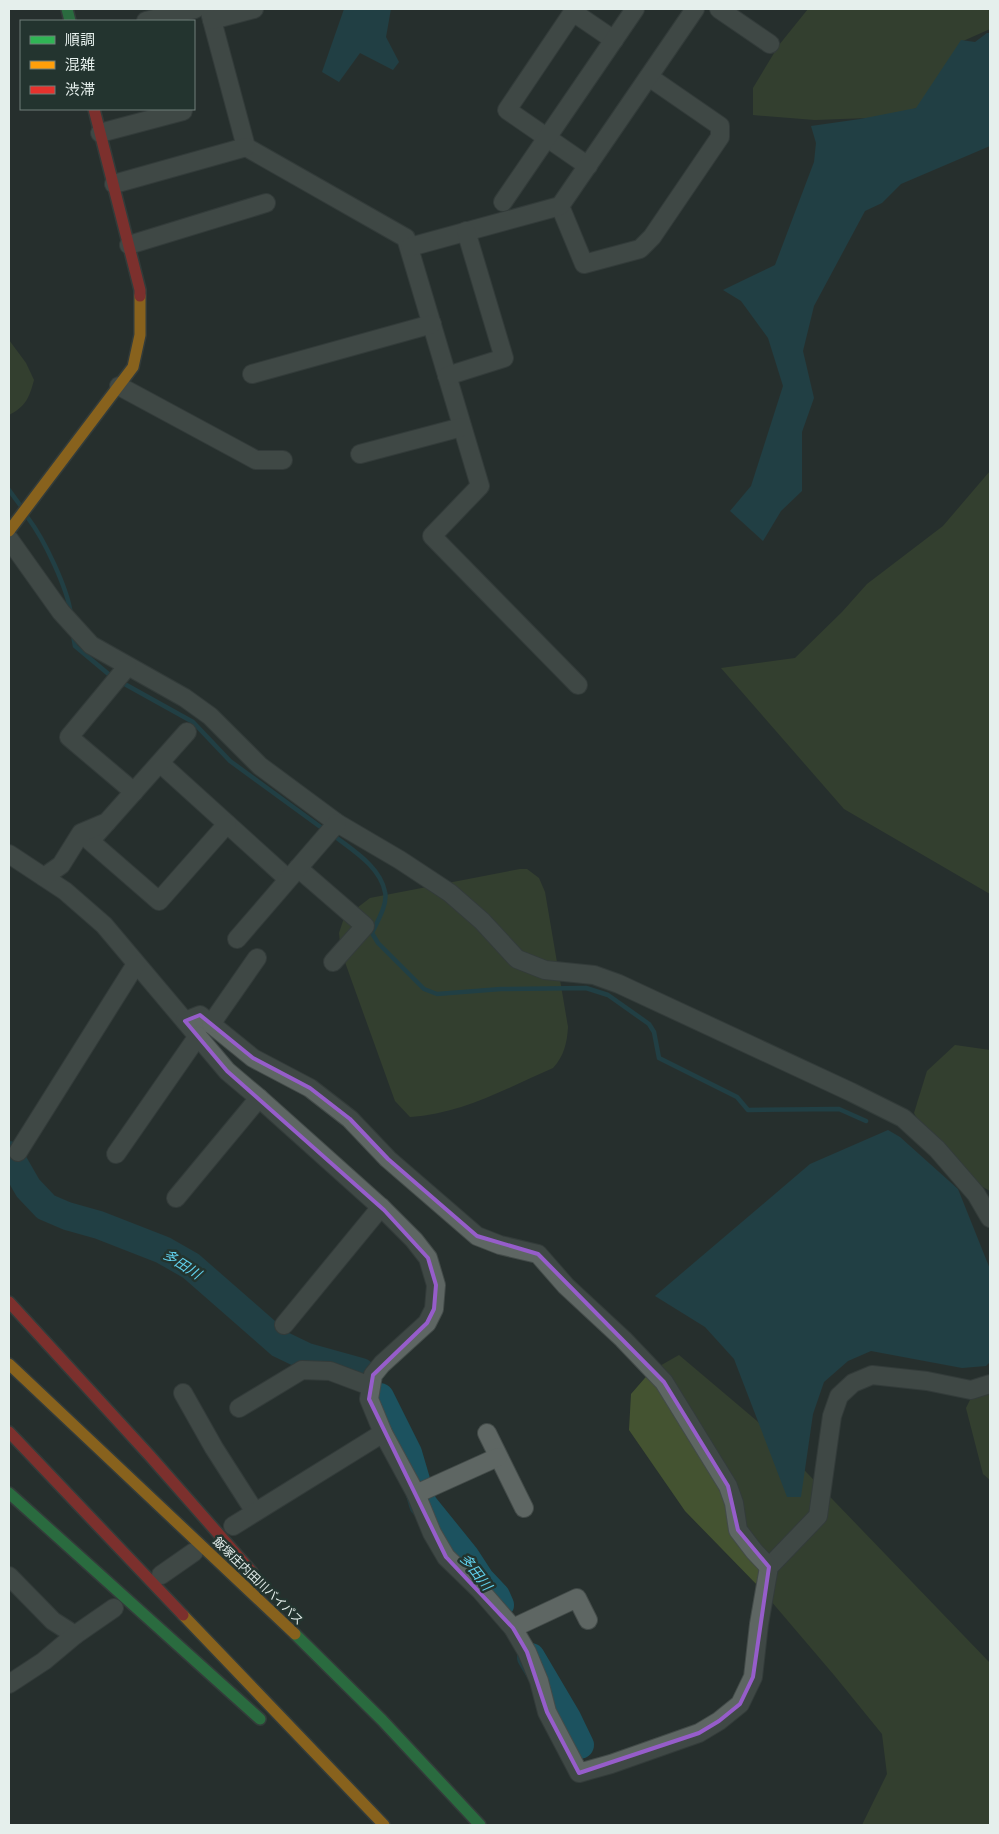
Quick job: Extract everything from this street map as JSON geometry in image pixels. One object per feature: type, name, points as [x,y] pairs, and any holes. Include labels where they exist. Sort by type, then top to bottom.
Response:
[{"type":"main road","points":[[9,531],[120,386],[133,366],[140,335],[140,290],[94,110]]},
{"type":"main road","points":[[9,1302],[150,1456],[260,1581]]},
{"type":"main road","name":"飯塚庄内田川バイパス","points":[[9,1364],[276,1616],[382,1720],[480,1825]]},
{"type":"main road","points":[[9,1432],[384,1825]]},
{"type":"main road","points":[[9,1493],[265,1724]]},
{"type":"main road","points":[[279,1603],[382,1720]]},
{"type":"main road","points":[[316,1771],[375,1825]]},
{"type":"street","points":[[150,20],[195,9]]},
{"type":"street","points":[[254,9],[210,15],[246,147],[406,238],[410,247],[480,486],[432,536],[578,685]]},
{"type":"street","points":[[503,202],[635,9]]},
{"type":"street","points":[[410,247],[560,206],[695,9]]},
{"type":"street","points":[[719,9],[770,44]]},
{"type":"street","points":[[588,166],[507,110],[573,12],[614,40]]},
{"type":"street","points":[[560,206],[584,264],[640,249],[652,238],[720,138],[720,126],[649,77]]},
{"type":"street","points":[[100,134],[182,110]]},
{"type":"street","points":[[114,184],[246,147]]},
{"type":"street","points":[[129,245],[266,203]]},
{"type":"street","points":[[448,376],[504,358],[466,231]]},
{"type":"street","points":[[252,374],[432,324]]},
{"type":"street","points":[[120,386],[256,460],[283,460]]},
{"type":"street","points":[[360,454],[462,426]]},
{"type":"street","points":[[9,539],[61,612],[91,645],[185,698],[210,716],[260,766],[337,823],[400,860],[450,894],[482,921],[517,959],[545,970],[594,975],[619,984],[824,1079],[903,1118],[937,1149],[976,1194],[990,1218]]},
{"type":"street","points":[[127,667],[69,737],[134,792]]},
{"type":"street","points":[[187,732],[90,841],[159,901],[227,824]]},
{"type":"street","points":[[160,763],[227,824],[365,926],[333,962]]},
{"type":"street","points":[[44,877],[61,865],[81,833],[106,822]]},
{"type":"street","points":[[237,939],[337,823]]},
{"type":"street","points":[[9,854],[65,891],[104,926],[185,1021],[310,1088],[350,1119],[388,1160],[477,1236],[500,1245],[538,1254],[566,1286],[623,1339],[664,1382],[728,1486],[734,1503],[738,1530],[769,1567]]},
{"type":"street","points":[[116,1154],[257,958]]},
{"type":"street","points":[[18,1152],[136,964]]},
{"type":"street","points":[[204,1030],[208,1050],[227,1071],[380,1207],[414,1240],[428,1258],[436,1285],[434,1309],[427,1323],[373,1374],[369,1399],[383,1433],[416,1494],[432,1532],[446,1556],[480,1590],[513,1628],[527,1652],[539,1681],[547,1712],[579,1773],[611,1764],[699,1733],[719,1721],[740,1704],[753,1677],[759,1624],[769,1567],[818,1516],[832,1416],[839,1396],[853,1383],[872,1375],[927,1381],[971,1390],[990,1384]]},
{"type":"street","points":[[176,1198],[259,1098]]},
{"type":"street","points":[[284,1325],[380,1207]]},
{"type":"street","points":[[239,1408],[302,1370],[330,1371],[370,1386]]},
{"type":"street","points":[[183,1393],[214,1448],[255,1512]]},
{"type":"street","points":[[233,1526],[383,1433]]},
{"type":"street","points":[[487,1433],[524,1508]]},
{"type":"street","points":[[416,1494],[498,1457]]},
{"type":"street","points":[[161,1576],[194,1552]]},
{"type":"street","points":[[9,1576],[53,1621],[75,1635]]},
{"type":"street","points":[[513,1628],[577,1598],[588,1620]]},
{"type":"street","points":[[9,1684],[44,1661],[75,1635],[114,1608]]},
{"type":"highlighted area","points":[[200,1015],[253,1058],[310,1088],[350,1119],[388,1159],[477,1236],[538,1254],[664,1382],[728,1486],[738,1530],[769,1567],[753,1677],[740,1704],[719,1721],[699,1733],[579,1773],[547,1712],[527,1652],[513,1628],[446,1557],[369,1399],[373,1375],[427,1323],[434,1309],[436,1285],[428,1258],[384,1210],[227,1071],[185,1021]]},
{"type":"green space","points":[[808,9],[990,9],[990,29],[963,41],[919,107],[893,117],[815,120],[753,115],[753,88],[779,45]]},
{"type":"green space","points":[[9,340],[26,363],[34,380],[26,401],[9,415]]},
{"type":"green space","points":[[990,471],[990,894],[844,809],[721,668],[795,658],[842,612],[867,584],[943,526]]},
{"type":"green space","points":[[527,869],[539,878],[545,892],[568,1027],[566,1044],[562,1054],[553,1068],[501,1092],[447,1111],[410,1117],[395,1101],[341,951],[339,933],[344,918],[370,898]]},
{"type":"green space","points":[[955,1045],[990,1050],[990,1191],[941,1163],[914,1113],[927,1071]]},
{"type":"green space","points":[[679,1355],[757,1421],[990,1663],[990,1825],[862,1825],[887,1774],[882,1734],[759,1587],[685,1511],[629,1430],[631,1394],[651,1371]]},
{"type":"green space","points":[[990,1387],[990,1480],[983,1474],[966,1408],[973,1394]]},
{"type":"water","points":[[344,9],[391,9],[386,37],[399,62],[393,70],[360,53],[339,82],[322,72]]},
{"type":"water","points":[[987,33],[990,33],[990,146],[901,184],[882,203],[865,211],[814,306],[803,351],[814,398],[802,432],[802,491],[781,511],[763,541],[730,511],[751,486],[783,386],[768,338],[741,301],[723,290],[775,265],[814,162],[816,143],[811,126],[916,108],[961,40],[975,42]]},
{"type":"water","points":[[888,1130],[900,1137],[958,1189],[990,1269],[990,1362],[986,1366],[962,1368],[871,1351],[848,1361],[824,1382],[813,1414],[801,1497],[787,1497],[734,1359],[705,1327],[655,1296],[810,1164]]},
{"type":"waterway","points":[[9,490],[20,505]]},
{"type":"waterway","points":[[28,518],[41,538],[54,565],[65,592],[71,615]]},
{"type":"waterway","points":[[73,635],[75,646],[112,677]]},
{"type":"waterway","points":[[121,682],[193,722],[230,761],[326,831]]},
{"type":"waterway","points":[[333,835],[364,859],[377,874],[386,897],[382,913],[372,933],[378,943],[424,989],[437,994],[501,989],[586,988],[608,995],[649,1024],[654,1032],[659,1058],[737,1097],[748,1110],[839,1109],[866,1121]]},
{"type":"waterway","name":"多田川","points":[[9,1155],[28,1188],[46,1207],[163,1250],[191,1266],[280,1344],[307,1357],[361,1372]]},
{"type":"waterway","name":"多田川","points":[[380,1397],[408,1453],[423,1504],[465,1556],[480,1579],[496,1596],[500,1605]]},
{"type":"waterway","name":"多田川","points":[[531,1657],[567,1718],[580,1745]]},
{"type":"traffic: fast","points":[[67,9],[70,20]]},
{"type":"traffic: fast","points":[[9,1493],[260,1719]]},
{"type":"traffic: fast","points":[[295,1634],[382,1720],[480,1825]]},
{"type":"traffic: slow","points":[[9,531],[133,367],[140,335],[140,296]]},
{"type":"traffic: slow","points":[[9,1364],[295,1634]]},
{"type":"traffic: slow","points":[[183,1615],[384,1825]]},
{"type":"traffic: jam","points":[[94,110],[140,296]]},
{"type":"traffic: jam","points":[[9,1302],[150,1456],[252,1572]]},
{"type":"traffic: jam","points":[[9,1432],[183,1615]]}]
